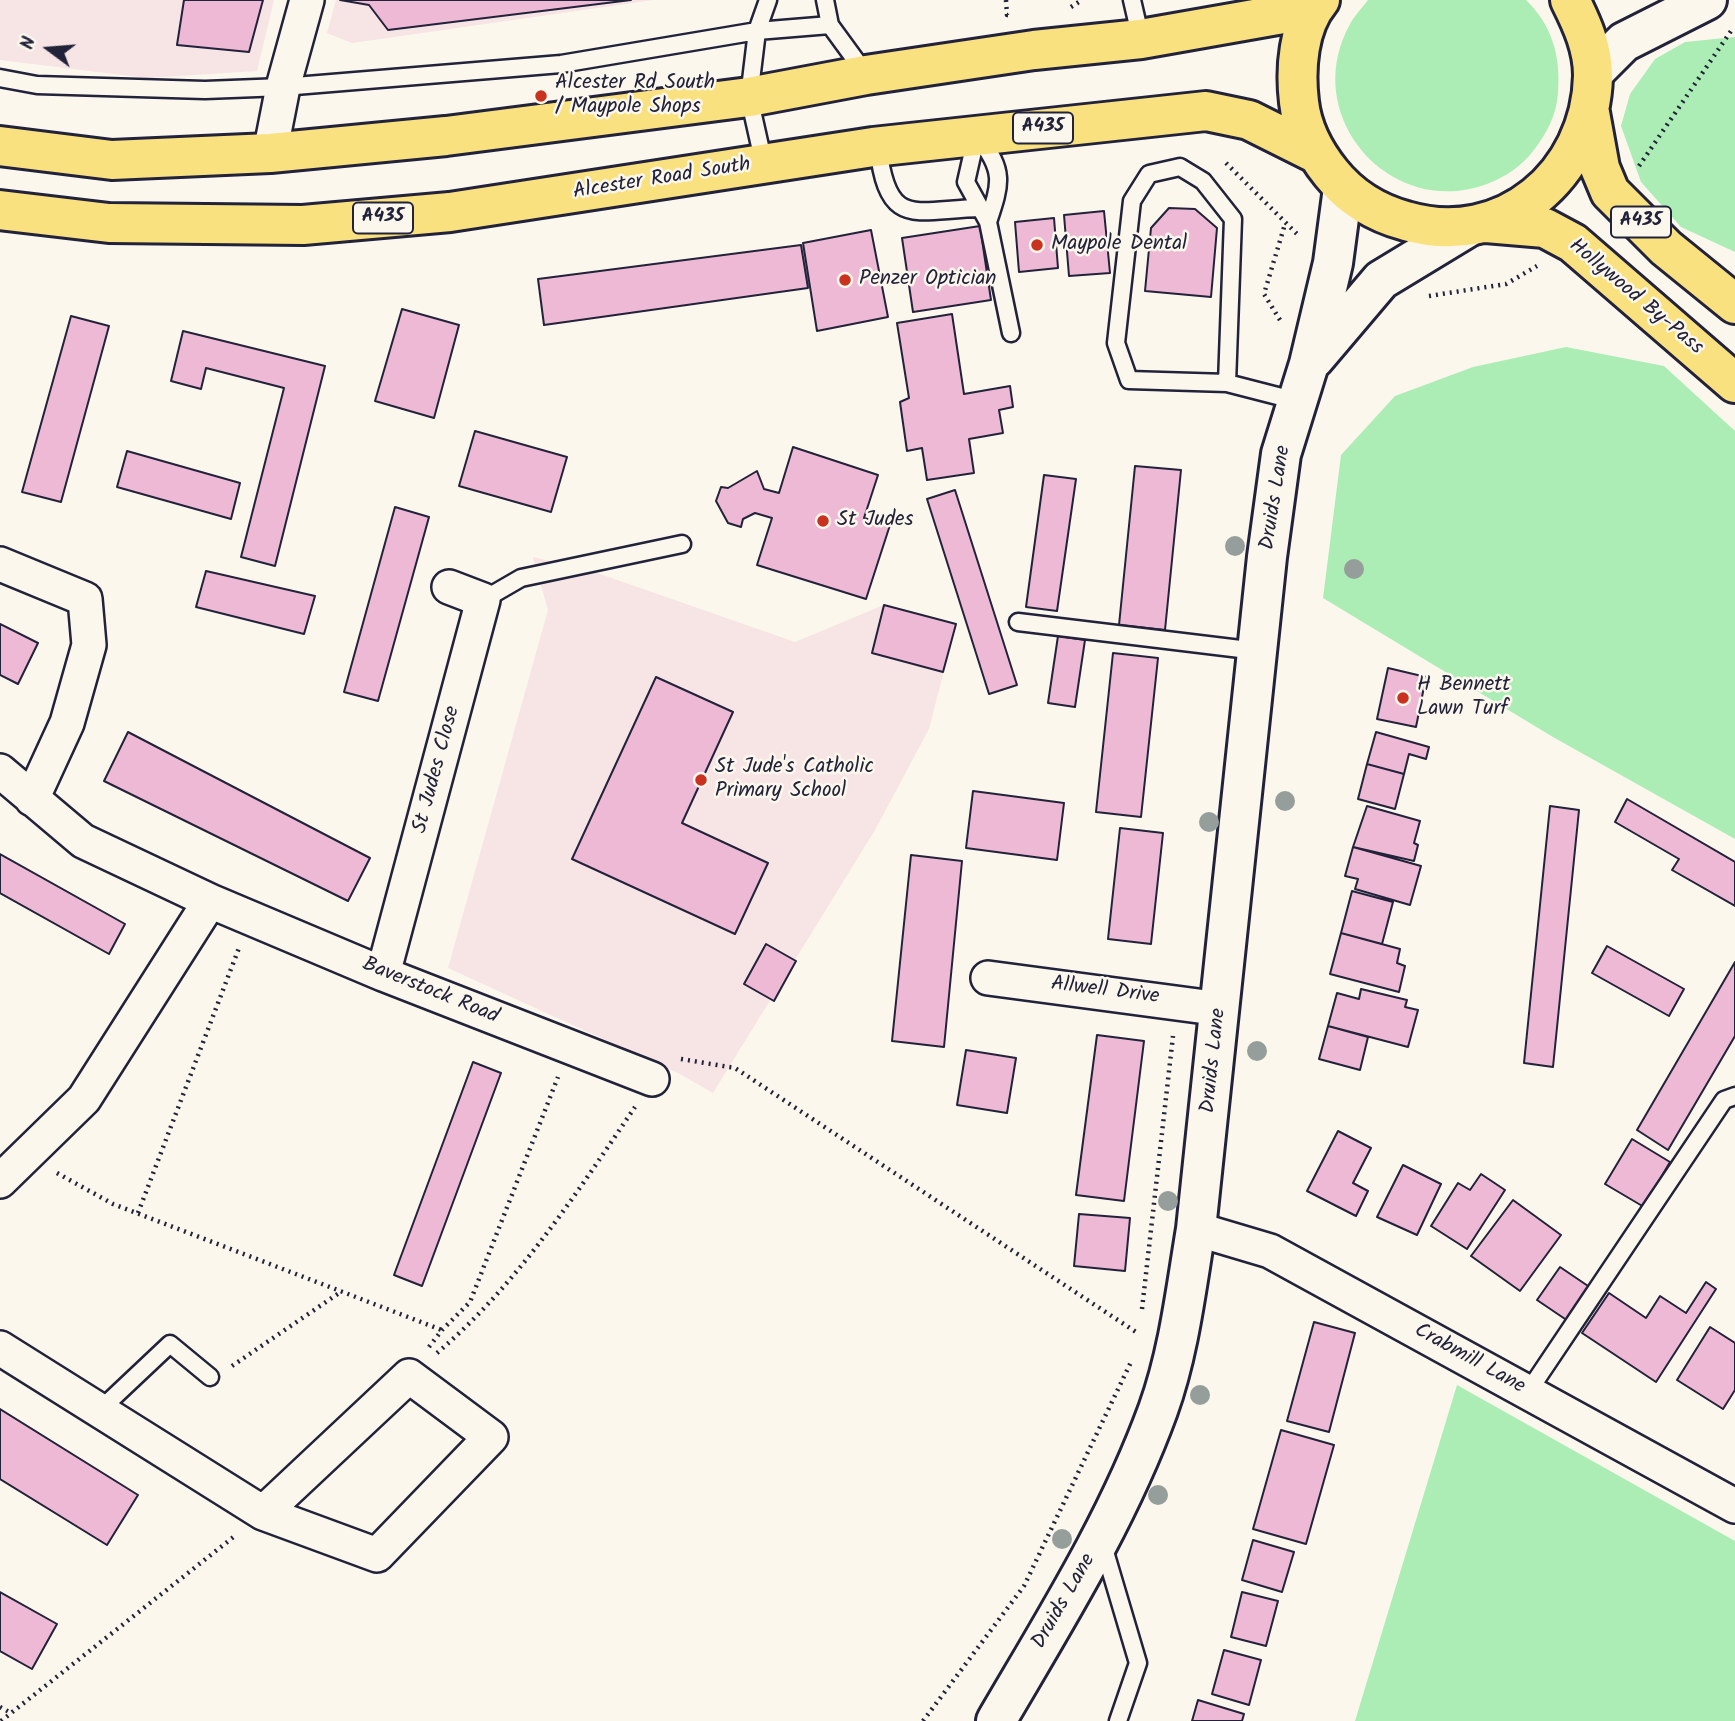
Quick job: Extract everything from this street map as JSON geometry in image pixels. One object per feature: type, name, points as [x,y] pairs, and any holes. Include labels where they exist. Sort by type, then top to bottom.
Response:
[{"type":"highway","name":"A435","points":[[1318,2],[1301,41],[1296,79],[1301,117],[1315,153],[1343,188],[1381,214],[1424,227],[1478,224],[1516,211],[1541,193],[1563,170],[1580,143],[1590,113],[1593,73],[1586,31],[1570,0]]},
{"type":"highway","name":"A435","points":[[0,146],[112,160],[270,153],[446,136],[749,97],[866,75],[1034,50],[1141,39],[1318,2]]},
{"type":"highway","name":"Alcester Road South","points":[[0,210],[109,223],[303,225],[450,212],[878,146],[1206,111],[1249,120],[1315,153]]},
{"type":"highway","name":"A435","points":[[1590,113],[1600,168],[1610,192],[1667,248],[1735,304]]},
{"type":"highway","name":"Hollywood By-Pass","points":[[1478,224],[1545,229],[1573,243],[1735,383]]},
{"type":"street","points":[[270,153],[282,87],[307,0]]},
{"type":"street","points":[[1593,73],[1624,42],[1707,0]]},
{"type":"street","name":"Druids Lane","points":[[996,1721],[1101,1540],[1158,1410],[1179,1330],[1196,1228],[1257,651],[1281,454],[1309,364],[1333,262],[1343,188]]},
{"type":"street","name":"Druids Lane","points":[[1309,364],[1381,280],[1478,224]]},
{"type":"street","points":[[0,564],[85,599],[89,645],[67,723],[32,799]]},
{"type":"street","points":[[449,587],[483,600]]},
{"type":"street","name":"St Judes Close","points":[[383,974],[483,600]]},
{"type":"street","name":"Baverstock Road","points":[[0,771],[83,841],[210,901],[383,974],[652,1079]]},
{"type":"street","points":[[0,1181],[84,1099],[210,901]]},
{"type":"street","name":"Allwell Drive","points":[[988,978],[1177,1001],[1221,1009]]},
{"type":"street","name":"Crabmill Lane","points":[[1196,1228],[1270,1251],[1735,1506]]},
{"type":"street","points":[[0,1348],[263,1513],[377,1555],[491,1437],[409,1376],[263,1513]]},
{"type":"lane","points":[[764,164],[749,97],[757,31],[768,0]]},
{"type":"lane","points":[[825,0],[830,25],[866,75]]},
{"type":"lane","points":[[1132,0],[1141,39]]},
{"type":"lane","points":[[0,78],[37,85],[205,90],[282,87],[561,64],[757,31],[830,25]]},
{"type":"lane","points":[[977,135],[966,182],[985,215],[1011,333]]},
{"type":"lane","points":[[977,135],[998,167],[997,197],[985,215]]},
{"type":"lane","points":[[878,146],[885,187],[894,202],[903,208],[985,215]]},
{"type":"lane","points":[[1227,383],[1233,219],[1203,181],[1180,167],[1149,174],[1132,201],[1116,344],[1129,380],[1227,383],[1297,401]]},
{"type":"lane","points":[[483,600],[521,578],[682,544]]},
{"type":"lane","points":[[1018,622],[1257,651]]},
{"type":"lane","points":[[1528,1392],[1724,1100],[1735,1096]]},
{"type":"lane","points":[[100,1410],[170,1344],[210,1377]]},
{"type":"lane","points":[[1101,1540],[1138,1663],[1118,1721]]},
{"type":"path","points":[[994,17],[1007,15]]},
{"type":"path","points":[[1264,294],[1285,224]]},
{"type":"path","points":[[138,1213],[250,918]]},
{"type":"path","points":[[1136,1345],[1177,1001]]},
{"type":"path","points":[[409,1376],[442,1330],[470,1302],[569,1046]]},
{"type":"path","points":[[409,1376],[451,1341],[513,1277],[565,1210],[652,1079],[660,1056],[735,1068],[1139,1334]]},
{"type":"path","points":[[31,1151],[44,1166],[138,1213],[442,1330]]},
{"type":"path","points":[[210,1377],[231,1367],[342,1291]]},
{"type":"path","points":[[923,1721],[1024,1586],[1134,1356]]},
{"type":"path","points":[[1,1721],[263,1513]]},
{"type":"path","points":[[0,1707],[11,1713]]},
{"type":"shaded area","points":[[0,0],[274,0],[257,71],[147,78],[0,60]]},
{"type":"shaded area","points":[[336,0],[653,0],[352,43],[327,33]]},
{"type":"shaded area","name":"St Jude's Catholic Primary School","points":[[533,557],[600,574],[795,642],[884,605],[956,624],[929,729],[875,830],[713,1093],[680,1074],[448,968],[548,610]]},
{"type":"green space","points":[[1368,0],[1526,0],[1542,20],[1553,42],[1559,79],[1556,108],[1550,123],[1539,144],[1519,166],[1487,184],[1451,191],[1418,187],[1388,174],[1364,153],[1346,125],[1336,94],[1337,60],[1351,23]]},
{"type":"green space","points":[[1735,37],[1735,252],[1681,227],[1641,182],[1621,126],[1630,94],[1655,59],[1685,42]]},
{"type":"green space","points":[[1566,347],[1664,366],[1735,431],[1735,839],[1553,737],[1323,598],[1341,455],[1395,396],[1473,367]]},
{"type":"green space","points":[[1457,1385],[1735,1541],[1735,1721],[1355,1721]]},
{"type":"building","points":[[184,0],[263,0],[249,52],[177,45]]},
{"type":"building","points":[[340,0],[631,0],[388,30],[369,5]]},
{"type":"building","points":[[1169,208],[1195,209],[1217,228],[1211,297],[1145,291],[1151,228]]},
{"type":"building","points":[[1104,211],[1110,273],[1069,276],[1064,215]]},
{"type":"building","name":"Maypole Dental","points":[[1054,218],[1058,268],[1019,272],[1015,222]]},
{"type":"building","points":[[980,226],[991,300],[913,312],[902,238]]},
{"type":"building","name":"Penzer Optician","points":[[871,230],[888,317],[817,331],[803,243]]},
{"type":"building","points":[[801,245],[808,288],[544,325],[538,279]]},
{"type":"building","points":[[402,309],[459,325],[434,418],[375,401]]},
{"type":"building","points":[[952,314],[964,394],[1010,386],[1013,407],[999,410],[1003,433],[969,439],[974,473],[927,480],[922,448],[907,451],[900,402],[909,398],[897,323]]},
{"type":"building","points":[[71,316],[109,326],[61,502],[22,492]]},
{"type":"building","points":[[183,331],[325,366],[275,566],[241,557],[284,388],[206,368],[201,389],[171,381]]},
{"type":"building","points":[[475,431],[567,457],[551,512],[459,486]]},
{"type":"building","name":"St Judes","points":[[793,447],[878,475],[864,518],[890,525],[866,599],[757,565],[772,518],[755,513],[743,519],[741,527],[728,523],[716,501],[721,487],[728,488],[757,471],[764,489],[779,493]]},
{"type":"building","points":[[127,451],[240,483],[231,519],[117,487]]},
{"type":"building","points":[[1135,466],[1181,470],[1165,630],[1119,625]]},
{"type":"building","points":[[1044,475],[1076,479],[1057,611],[1026,607]]},
{"type":"building","points":[[955,490],[1017,685],[989,694],[927,499]]},
{"type":"building","points":[[395,507],[429,517],[378,701],[344,692]]},
{"type":"building","points":[[206,571],[315,596],[304,634],[196,607]]},
{"type":"building","points":[[884,605],[956,624],[943,672],[872,653]]},
{"type":"building","points":[[0,624],[38,643],[18,684],[0,675]]},
{"type":"building","points":[[1058,636],[1085,640],[1075,707],[1048,703]]},
{"type":"building","points":[[1113,653],[1158,658],[1141,817],[1096,812]]},
{"type":"building","points":[[1388,668],[1426,677],[1416,727],[1377,719]]},
{"type":"building","points":[[656,677],[733,712],[682,823],[768,863],[735,934],[572,859]]},
{"type":"building","points":[[128,732],[370,858],[348,901],[104,781]]},
{"type":"building","points":[[1376,732],[1429,747],[1426,759],[1409,754],[1404,774],[1367,764]]},
{"type":"building","points":[[1367,764],[1404,774],[1395,809],[1358,799]]},
{"type":"building","points":[[973,791],[1064,803],[1057,860],[966,848]]},
{"type":"building","points":[[1627,799],[1735,862],[1735,906],[1672,870],[1679,859],[1615,822]]},
{"type":"building","points":[[1367,806],[1420,821],[1414,843],[1418,845],[1414,861],[1353,847]]},
{"type":"building","points":[[1550,806],[1579,810],[1553,1067],[1524,1063]]},
{"type":"building","points":[[1120,828],[1163,833],[1151,944],[1108,939]]},
{"type":"building","points":[[1353,847],[1421,866],[1410,905],[1355,889],[1358,879],[1345,876]]},
{"type":"building","points":[[0,854],[125,924],[109,954],[0,893]]},
{"type":"building","points":[[911,855],[962,861],[944,1047],[892,1041]]},
{"type":"building","points":[[1352,891],[1393,902],[1382,944],[1341,933]]},
{"type":"building","points":[[1341,933],[1400,949],[1397,963],[1405,966],[1399,992],[1330,974]]},
{"type":"building","points":[[766,944],[796,961],[774,1001],[744,984]]},
{"type":"building","points":[[1607,946],[1684,989],[1669,1016],[1592,973]]},
{"type":"building","points":[[1735,962],[1735,1036],[1668,1150],[1637,1130]]},
{"type":"building","points":[[1361,989],[1407,1000],[1405,1007],[1418,1010],[1408,1047],[1328,1026],[1337,993],[1359,999]]},
{"type":"building","points":[[1328,1026],[1368,1037],[1360,1070],[1319,1059]]},
{"type":"building","points":[[1097,1035],[1144,1041],[1124,1201],[1076,1195]]},
{"type":"building","points":[[966,1050],[1016,1058],[1007,1113],[957,1105]]},
{"type":"building","points":[[473,1062],[501,1073],[422,1286],[394,1275]]},
{"type":"building","points":[[1338,1131],[1371,1148],[1353,1183],[1368,1191],[1356,1216],[1307,1191]]},
{"type":"building","points":[[1632,1139],[1670,1162],[1644,1207],[1605,1184]]},
{"type":"building","points":[[1403,1165],[1441,1184],[1417,1235],[1377,1217]]},
{"type":"building","points":[[1481,1174],[1505,1190],[1467,1249],[1431,1226],[1458,1183],[1470,1190]]},
{"type":"building","points":[[1513,1200],[1561,1235],[1520,1291],[1471,1256]]},
{"type":"building","points":[[1079,1214],[1130,1218],[1125,1271],[1074,1266]]},
{"type":"building","points":[[1560,1267],[1591,1288],[1568,1321],[1537,1300]]},
{"type":"building","points":[[1706,1282],[1716,1289],[1656,1382],[1582,1333],[1609,1293],[1646,1318],[1660,1296],[1686,1313]]},
{"type":"building","points":[[1314,1322],[1355,1333],[1329,1432],[1287,1421]]},
{"type":"building","points":[[1710,1327],[1735,1343],[1735,1390],[1723,1409],[1677,1380]]},
{"type":"building","points":[[0,1409],[138,1495],[107,1545],[0,1479]]},
{"type":"building","points":[[1281,1430],[1334,1445],[1306,1544],[1253,1529]]},
{"type":"building","points":[[1253,1540],[1294,1552],[1282,1592],[1242,1580]]},
{"type":"building","points":[[0,1592],[57,1624],[32,1669],[0,1651]]},
{"type":"building","points":[[1242,1592],[1278,1601],[1266,1646],[1231,1637]]},
{"type":"building","points":[[1224,1650],[1261,1660],[1249,1705],[1212,1694]]},
{"type":"building","points":[[1198,1700],[1244,1714],[1242,1721],[1192,1721]]},
{"type":"place","name":"Alcester Rd South / Maypole Shops","points":[[541,96]]},
{"type":"place","name":"Maypole Dental","points":[[1037,245]]},
{"type":"place","name":"Penzer Optician","points":[[845,280]]},
{"type":"place","name":"St Judes","points":[[823,521]]},
{"type":"place","name":"H Bennett Lawn Turf","points":[[1403,698]]},
{"type":"place","name":"St Jude's Catholic Primary School","points":[[701,780]]}]
